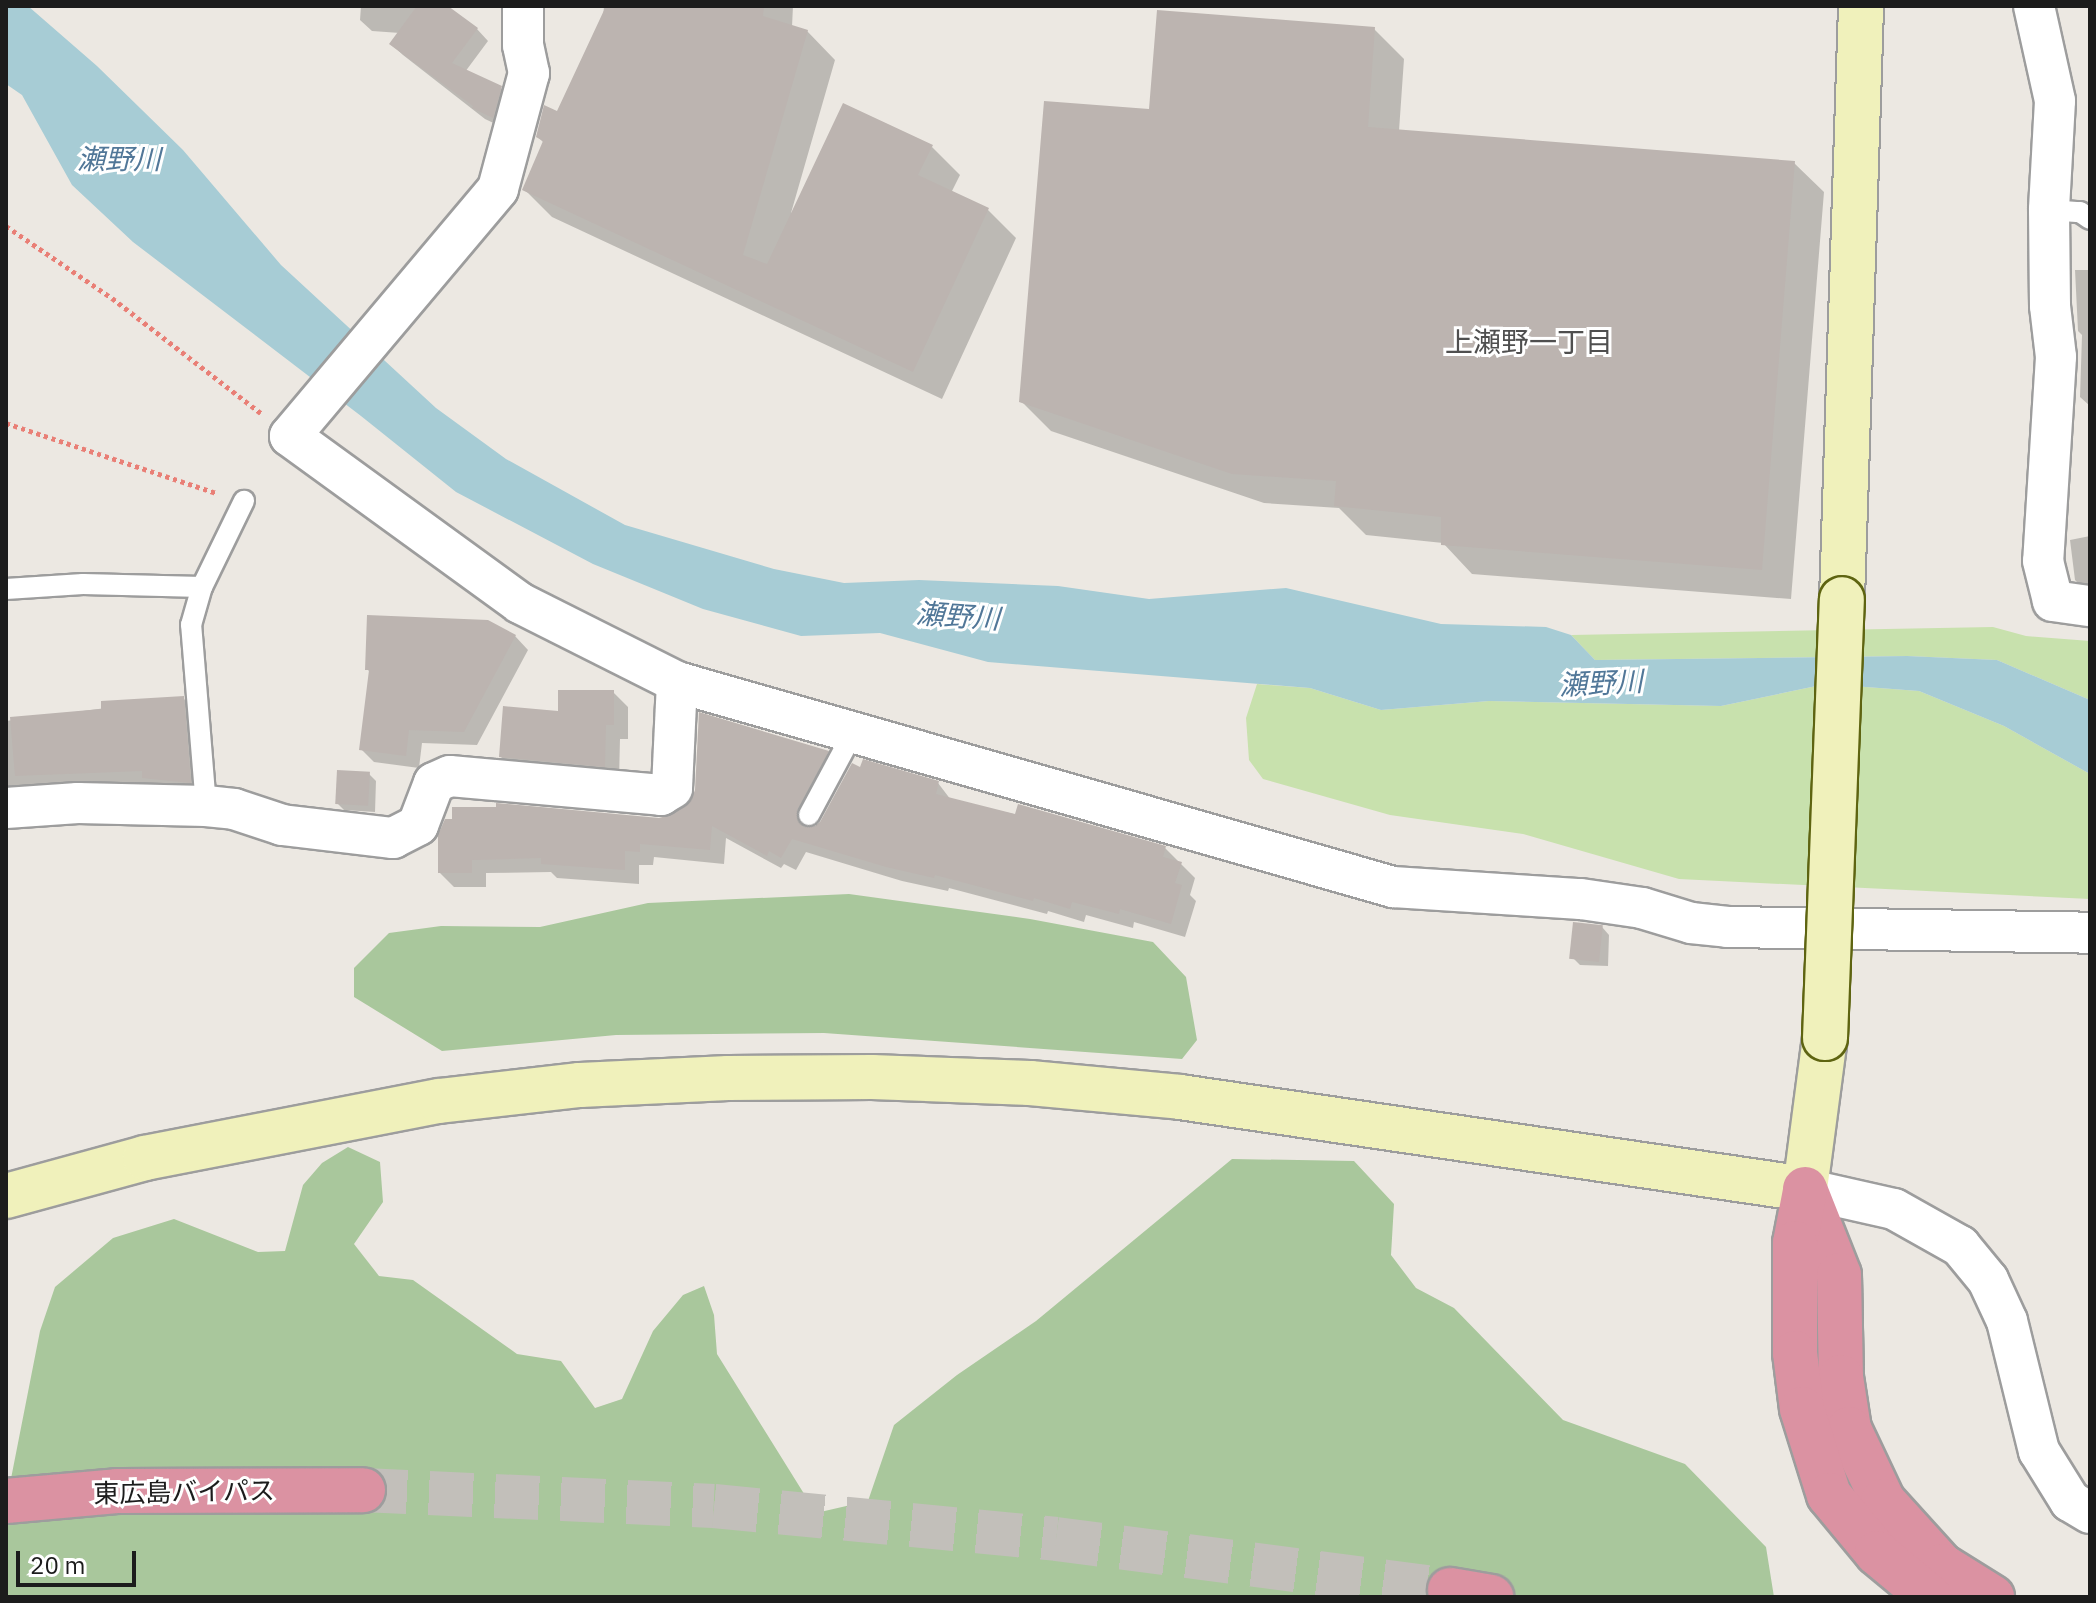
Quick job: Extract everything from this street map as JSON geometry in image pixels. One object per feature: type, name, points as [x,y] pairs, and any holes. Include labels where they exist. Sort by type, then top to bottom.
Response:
[{"type":"highway","points":[[1805,1189],[1795,1243],[1795,1353],[1802,1409],[1829,1495],[1877,1553],[1930,1597]]},
{"type":"highway","points":[[1805,1189],[1839,1275],[1841,1377],[1849,1429],[1883,1501],[1942,1566],[1992,1597]]},
{"type":"highway","name":"東広島バイパス","points":[[6,1501],[117,1491],[363,1490]]},
{"type":"street","points":[[523,6],[523,45],[529,73],[498,189],[295,429],[520,603],[588,641],[677,682],[1295,862],[1393,887],[1581,899],[1642,908],[1691,923],[1728,927],[2090,933]]},
{"type":"street","points":[[1805,1189],[1825,1038],[1861,6]]},
{"type":"street","points":[[2034,6],[2055,101],[2049,210],[2050,306],[2056,357],[2043,561],[2053,601],[2090,606]]},
{"type":"street","points":[[6,808],[78,803],[206,806],[234,809],[282,825],[393,838],[418,825],[434,783],[450,776],[661,795],[672,788],[677,682]]},
{"type":"street","points":[[6,1196],[145,1158],[439,1101],[580,1085],[728,1078],[872,1077],[1030,1083],[1180,1097],[1805,1189],[1894,1209],[1960,1246],[1988,1280],[2007,1321],[2039,1451],[2070,1501],[2090,1513]]},
{"type":"lane","points":[[2049,210],[2080,212],[2090,219]]},
{"type":"lane","points":[[206,806],[191,625],[202,587],[244,501]]},
{"type":"lane","points":[[6,589],[83,584],[202,587]]},
{"type":"lane","points":[[809,815],[853,733]]},
{"type":"path","points":[[6,226],[295,429]]},
{"type":"path","points":[[6,423],[244,501]]},
{"type":"green space","points":[[1993,627],[2026,636],[2090,641],[2090,700],[1997,660],[1907,656],[1595,660],[1571,635]]},
{"type":"green space","points":[[1257,684],[1310,688],[1381,710],[1489,701],[1721,706],[1826,684],[1919,691],[2004,726],[2090,774],[2090,899],[1679,879],[1523,834],[1390,815],[1263,779],[1249,760],[1246,718]]},
{"type":"green space","points":[[849,894],[1030,919],[1153,942],[1186,977],[1197,1040],[1182,1059],[824,1033],[616,1035],[442,1051],[354,997],[354,968],[389,933],[441,926],[540,927],[648,903]]},
{"type":"green space","points":[[348,1147],[380,1162],[383,1202],[354,1244],[379,1276],[413,1280],[517,1354],[561,1361],[595,1408],[622,1399],[653,1331],[683,1295],[704,1286],[714,1315],[717,1354],[816,1513],[868,1501],[894,1425],[957,1375],[1036,1321],[1232,1159],[1354,1161],[1394,1204],[1391,1255],[1416,1288],[1454,1308],[1563,1420],[1685,1464],[1766,1547],[1774,1597],[6,1597],[6,1504],[40,1331],[55,1287],[113,1238],[174,1219],[258,1252],[285,1251],[303,1185],[322,1163]]},
{"type":"water","name":"瀬野川","points":[[6,6],[28,6],[97,66],[183,150],[281,265],[436,408],[506,459],[625,525],[774,569],[844,583],[919,580],[1058,586],[1149,599],[1286,588],[1441,624],[1546,627],[1571,635],[1595,660],[1907,656],[1997,660],[2090,700],[2090,774],[2004,726],[1919,691],[1826,684],[1721,706],[1489,701],[1381,710],[1310,688],[988,662],[880,633],[801,636],[703,609],[593,564],[456,492],[133,242],[72,185],[22,95],[6,84]]},
{"type":"building","points":[[417,6],[448,6],[478,28],[452,63],[502,86],[493,118],[472,108],[389,44]]},
{"type":"building","points":[[606,6],[764,6],[763,16],[808,30],[743,255],[767,264],[843,103],[933,145],[918,175],[989,208],[913,372],[522,190],[543,141],[536,137],[544,105],[557,111]]},
{"type":"building","points":[[1157,10],[1375,27],[1368,127],[1795,161],[1762,570],[1441,545],[1441,517],[1334,506],[1336,481],[1232,474],[1019,402],[1044,101],[1149,109]]},
{"type":"building","points":[[367,615],[488,620],[516,635],[464,732],[409,730],[406,756],[359,750],[369,670],[365,670]]},
{"type":"building","points":[[558,690],[614,690],[614,725],[606,725],[605,767],[499,757],[503,706],[558,711]]},
{"type":"building","points":[[184,696],[191,783],[142,778],[142,771],[15,776],[10,717],[101,709],[101,701]]},
{"type":"building","points":[[699,712],[829,751],[797,810],[798,821],[804,827],[820,822],[852,763],[860,767],[863,759],[939,781],[936,794],[1015,814],[1018,804],[1166,846],[1163,857],[1182,862],[1175,883],[1182,885],[1171,924],[1120,909],[1119,914],[1072,902],[1070,909],[1034,898],[1033,901],[935,875],[934,878],[886,867],[792,839],[781,858],[769,851],[767,856],[712,826],[710,850],[640,844],[640,852],[625,851],[625,870],[541,864],[541,858],[472,860],[472,873],[438,873],[438,835],[445,819],[452,819],[452,807],[496,807],[496,803],[659,818],[673,814],[691,800],[695,790]]},
{"type":"building","points":[[337,770],[370,772],[368,806],[335,804]]},
{"type":"building","points":[[1573,922],[1603,925],[1599,962],[1569,959]]},
{"type":"tunnel","points":[[363,1490],[714,1506],[1056,1539],[1450,1590]]},
{"type":"district","name":"上瀬野一丁目","points":[[1529,342]]}]
